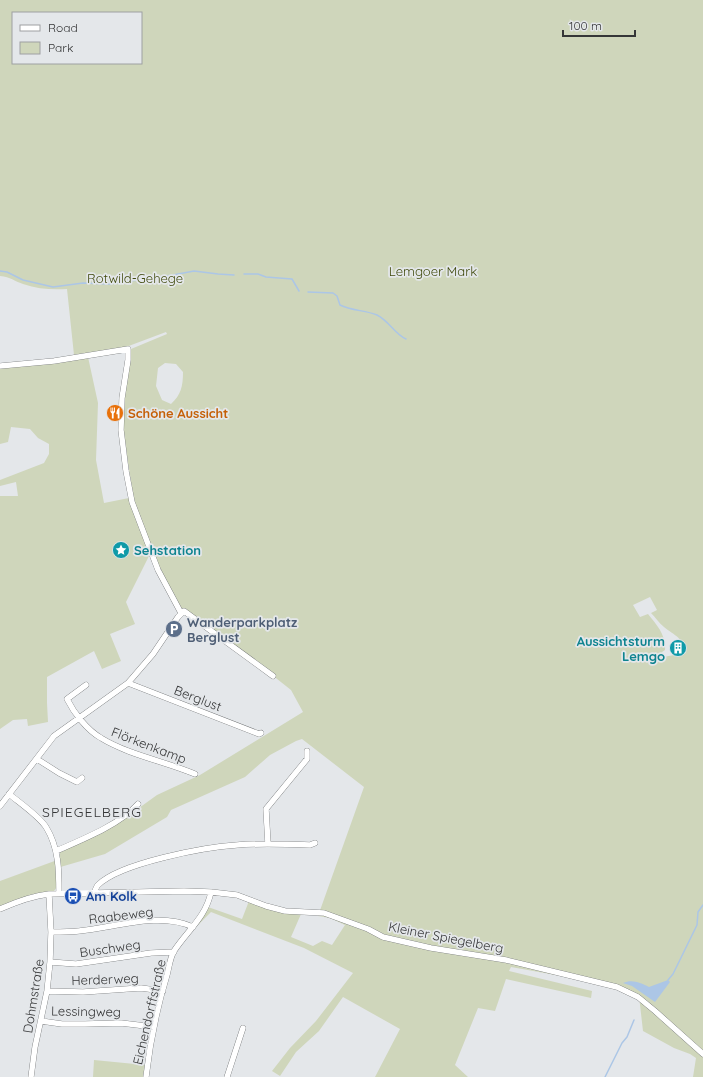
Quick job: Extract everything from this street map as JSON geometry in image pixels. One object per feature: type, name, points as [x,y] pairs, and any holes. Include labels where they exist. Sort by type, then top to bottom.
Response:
[{"type":"street","points":[[0,366],[54,361],[128,349],[128,360],[122,398],[121,430],[126,471],[132,502],[158,570],[183,612],[273,676]]},
{"type":"street","points":[[0,806],[54,736],[128,683],[153,654],[183,612]]},
{"type":"street","name":"Berglust","points":[[128,683],[258,734],[261,733]]},
{"type":"street","points":[[79,719],[71,708],[67,699],[86,685]]},
{"type":"street","name":"Flörkenkamp","points":[[79,719],[99,737],[120,747],[174,765],[195,774]]},
{"type":"street","points":[[268,844],[266,809],[307,759],[307,751]]},
{"type":"street","points":[[36,758],[59,773],[77,782],[82,778]]},
{"type":"street","points":[[9,794],[30,811],[46,827],[56,851],[59,894]]},
{"type":"street","points":[[56,851],[113,824],[133,810],[138,804]]},
{"type":"street","points":[[94,894],[97,886],[114,874],[135,866],[174,855],[238,845],[268,844],[310,846],[315,842]]},
{"type":"street","name":"Kleiner Spiegelberg","points":[[0,909],[36,895],[49,894],[184,891],[237,895],[266,906],[285,911],[324,913],[368,929],[383,937],[432,948],[506,960],[617,987],[638,997],[703,1054]]},
{"type":"street","name":"Eichendorffstraße","points":[[146,1077],[162,990],[174,952],[194,927],[205,910],[211,892]]},
{"type":"street","name":"Dohmstraße","points":[[31,1077],[35,1047],[47,991],[50,962],[51,932],[49,894]]},
{"type":"street","name":"Raabeweg","points":[[51,932],[78,932],[142,922],[168,921],[194,927]]},
{"type":"street","name":"Buschweg","points":[[50,962],[76,964],[151,953],[174,952]]},
{"type":"street","name":"Herderweg","points":[[47,991],[83,992],[134,988],[162,990]]},
{"type":"street","name":"Lessingweg","points":[[41,1021],[62,1024],[121,1023],[154,1027]]},
{"type":"street","points":[[227,1077],[243,1028]]},
{"type":"green space","name":"Lemgoer Mark","points":[[0,0],[703,0],[703,1077],[693,1077],[696,1058],[643,1031],[639,996],[617,986],[511,967],[509,971],[592,991],[591,998],[506,979],[495,1011],[478,1008],[455,1065],[468,1077],[375,1077],[400,1029],[343,997],[319,1031],[296,1052],[280,1076],[272,1071],[290,1048],[316,1021],[353,973],[304,948],[211,912],[197,926],[208,907],[242,919],[249,901],[301,914],[291,937],[313,946],[322,941],[332,945],[345,925],[330,918],[318,916],[364,787],[302,739],[270,755],[245,777],[171,810],[167,817],[105,854],[57,868],[57,887],[54,891],[30,895],[0,907],[0,881],[60,859],[60,852],[114,826],[157,795],[200,775],[303,712],[291,690],[239,649],[181,608],[150,554],[126,602],[135,624],[110,634],[121,661],[102,669],[94,651],[47,677],[48,722],[28,726],[27,719],[13,720],[0,729],[0,496],[18,496],[16,482],[0,486],[0,480],[44,463],[49,454],[49,444],[38,438],[30,429],[11,427],[8,442],[0,444],[0,368],[88,357],[98,403],[96,460],[104,503],[129,498],[150,553],[134,501],[123,430],[124,399],[131,349],[167,334],[166,332],[126,347],[74,355],[67,289],[34,287],[7,277],[0,276]],"holes":[[[165,363],[176,364],[183,372],[181,390],[171,404],[162,400],[156,386],[158,368]],[[650,597],[657,610],[651,613],[662,625],[678,637],[686,653],[663,657],[662,652],[665,650],[665,645],[660,630],[648,614],[640,617],[633,605]]]},
{"type":"green space","points":[[94,1060],[145,1065],[143,1077],[93,1077]]},
{"type":"water","points":[[668,980],[670,982],[655,1002],[632,986],[623,983],[633,981],[649,987]]},
{"type":"waterway","points":[[0,271],[7,272],[23,280],[53,287],[83,283],[109,284],[194,271],[234,275]]},
{"type":"waterway","points":[[244,274],[258,274],[266,277],[292,279],[299,291]]},
{"type":"waterway","points":[[308,292],[333,293],[337,296],[340,305],[377,315],[406,339]]},
{"type":"waterway","points":[[668,980],[673,974],[697,925],[698,912],[703,905]]},
{"type":"waterway","points":[[605,1077],[622,1043],[627,1037],[634,1020]]},
{"type":"place","name":"Schöne Aussicht","points":[[115,413]]},
{"type":"place","name":"Sehstation","points":[[121,550]]},
{"type":"place","name":"Wanderparkplatz Berglust","points":[[174,629]]},
{"type":"place","name":"Aussichtsturm Lemgo","points":[[678,648]]},
{"type":"place","name":"Am Kolk","points":[[73,896]]},
{"type":"district","name":"SPIEGELBERG","points":[[92,812]]},
{"type":"park label","name":"Rotwild-Gehege","points":[[135,278]]}]
